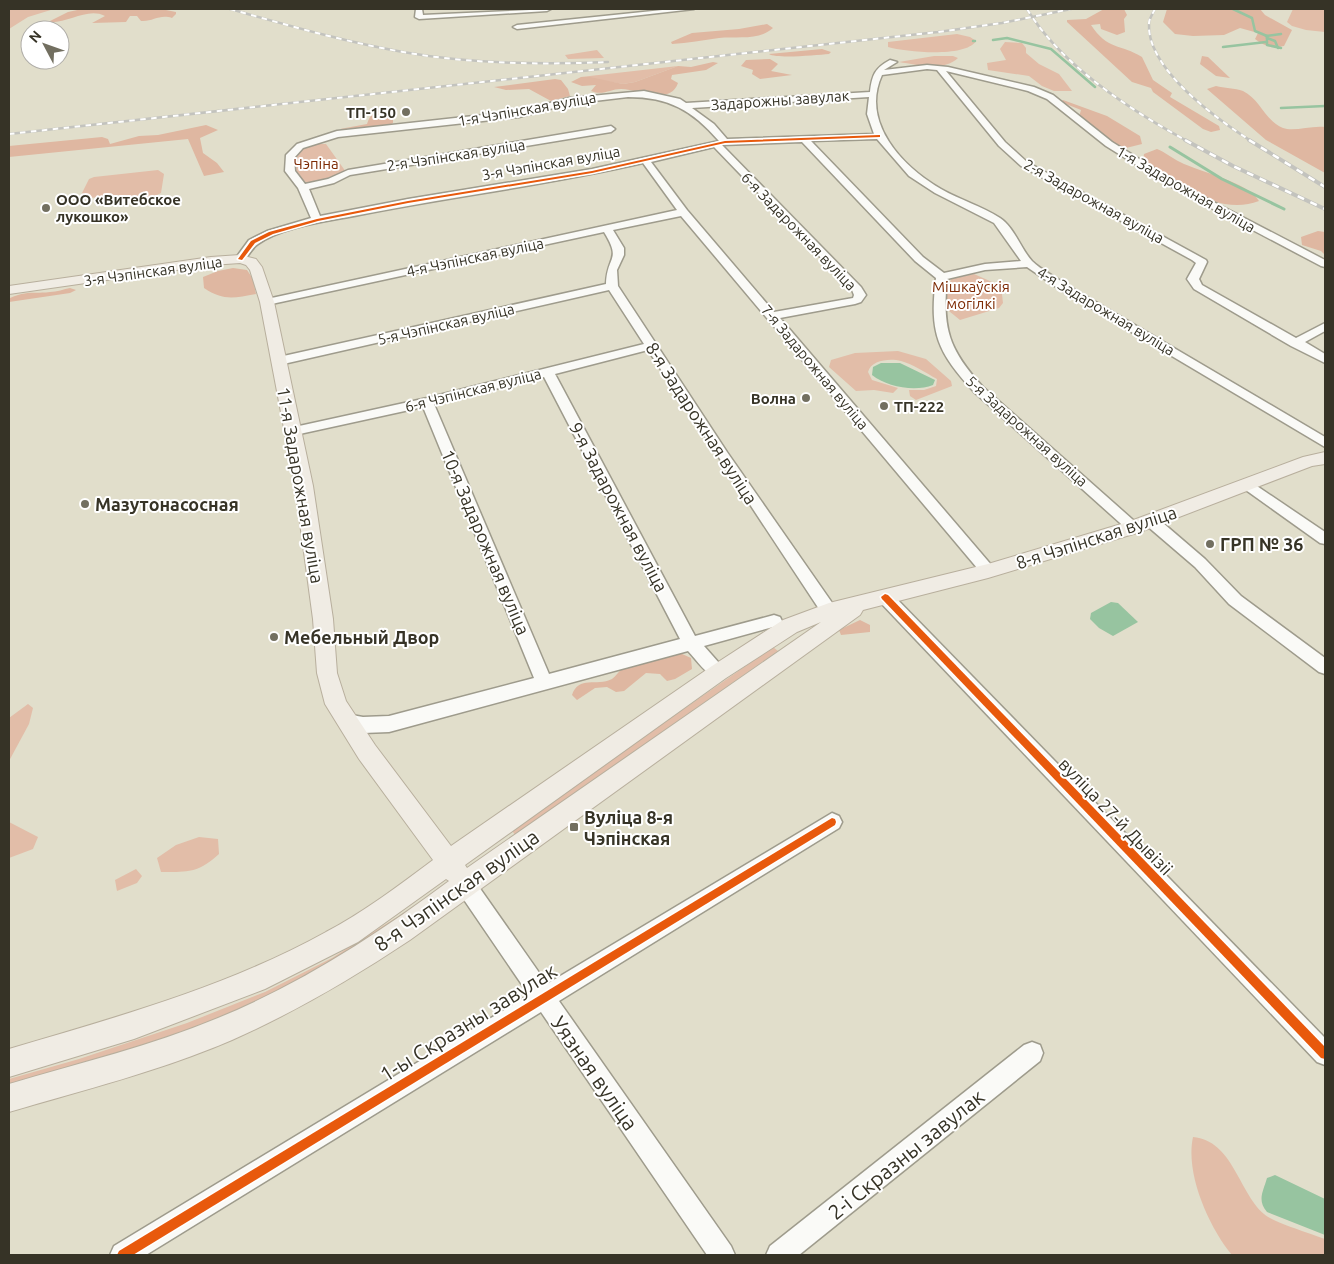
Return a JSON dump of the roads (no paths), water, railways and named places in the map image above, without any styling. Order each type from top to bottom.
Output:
[{"type":"main road","name":"3-я Чэпінская вуліца","points":[[9,290],[240,259]]},
{"type":"main road","name":"11-я Задарожная вуліца","points":[[240,259],[251,262],[257,270],[267,302],[295,431],[324,619],[327,673],[336,704],[346,721]]},
{"type":"main road","name":"8-я Чэпінская вуліца","points":[[9,1063],[188,1007],[264,976],[335,941],[406,895],[449,862],[719,672],[782,623],[988,571],[1143,524],[1309,461],[1325,458]]},
{"type":"main road","name":"8-я Чэпінская вуліца","points":[[9,1098],[188,1043],[271,1007],[336,972],[421,919],[465,884],[863,603]]},
{"type":"main road","name":"Уязная вуліца","points":[[346,721],[465,884]]},
{"type":"street","points":[[419,9],[419,17],[547,9]]},
{"type":"street","points":[[517,26],[690,9]]},
{"type":"street","points":[[893,62],[881,68],[879,74],[927,67],[940,68]]},
{"type":"street","name":"2-я Задарожная вуліца","points":[[940,68],[1002,144],[1024,164],[1196,258],[1202,262],[1193,279],[1198,286],[1295,343]]},
{"type":"street","name":"1-я Задарожная вуліца","points":[[940,68],[1031,89],[1050,96],[1108,144],[1178,187],[1325,264]]},
{"type":"street","name":"4-я Задарожная вуліца","points":[[879,74],[873,94],[871,114],[878,136],[912,174],[938,191],[998,221],[1029,264],[1063,287],[1325,443]]},
{"type":"street","name":"1-я Чэпінская вуліца","points":[[303,187],[290,171],[289,157],[293,151],[314,140],[337,134],[519,114],[569,101],[628,94],[644,94],[666,98],[686,106]]},
{"type":"street","name":"Задарожны завулак","points":[[686,106],[873,94]]},
{"type":"street","name":"6-я Задарожная вуліца","points":[[686,106],[711,126],[721,143],[860,295],[857,300],[851,302],[772,316]]},
{"type":"street","name":"2-я Чэпінская вуліца","points":[[303,187],[331,181],[348,173],[611,129]]},
{"type":"street","name":"3-я Чэпінская вуліца","points":[[240,259],[253,242],[271,233],[317,220],[408,202],[592,172],[721,143],[878,136]]},
{"type":"street","points":[[804,138],[918,259],[942,277],[964,270],[1029,264]]},
{"type":"street","name":"7-я Задарожная вуліца","points":[[645,160],[683,212],[988,571]]},
{"type":"street","points":[[303,187],[317,220]]},
{"type":"street","name":"4-я Чэпінская вуліца","points":[[267,302],[683,212]]},
{"type":"street","points":[[606,228],[619,248],[619,255],[612,270],[612,286]]},
{"type":"street","name":"5-я Задарожная вуліца","points":[[942,277],[938,318],[940,333],[953,359],[964,374],[979,390],[1143,524]]},
{"type":"street","name":"8-я Задарожная вуліца","points":[[612,286],[722,455],[829,611]]},
{"type":"street","name":"5-я Чэпінская вуліца","points":[[279,361],[612,286]]},
{"type":"street","points":[[1295,343],[1325,326]]},
{"type":"street","points":[[1295,343],[1325,359]]},
{"type":"street","name":"6-я Чэпінская вуліца","points":[[295,431],[427,402],[651,346]]},
{"type":"street","name":"9-я Задарожная вуліца","points":[[548,372],[690,642],[719,672]]},
{"type":"street","name":"10-я Задарожная вуліца","points":[[427,402],[544,682]]},
{"type":"street","points":[[1248,485],[1325,539]]},
{"type":"street","points":[[1143,524],[1200,563],[1235,600],[1325,667]]},
{"type":"street","name":"вуліца 27-й Дывізіі","points":[[885,597],[1325,1054]]},
{"type":"street","name":"8-я Чэпінская вуліца","points":[[346,721],[363,725],[389,724],[690,642],[782,623]]},
{"type":"street","name":"1-ы Скразны завулак","points":[[124,1255],[542,997],[832,822]]},
{"type":"street","name":"Уязная вуліца","points":[[465,884],[722,1255]]},
{"type":"street","name":"2-і Скразны завулак","points":[[779,1255],[1032,1053]]},
{"type":"waterway","points":[[1233,9],[1252,18],[1255,31],[1267,36]]},
{"type":"waterway","points":[[1267,36],[1281,34]]},
{"type":"waterway","points":[[993,40],[1007,38],[1051,49],[1095,87]]},
{"type":"waterway","points":[[1267,38],[1275,41],[1278,47]]},
{"type":"waterway","points":[[1267,38],[1267,45],[1278,47]]},
{"type":"waterway","points":[[1223,47],[1266,42]]},
{"type":"waterway","points":[[1281,108],[1325,106]]},
{"type":"waterway","points":[[1170,147],[1222,179],[1284,209]]},
{"type":"railway","points":[[230,9],[338,38],[429,56],[506,63],[608,62]]},
{"type":"railway","points":[[1027,9],[1032,17]]},
{"type":"railway","points":[[1032,17],[1071,9]]},
{"type":"railway","points":[[1155,9],[1149,21],[1151,40],[1159,58],[1171,75],[1203,106],[1251,141]]},
{"type":"railway","points":[[9,134],[938,32],[1032,17]]},
{"type":"railway","points":[[1032,17],[1058,49],[1098,84],[1143,115],[1187,141]]},
{"type":"railway","points":[[1185,140],[1233,166],[1325,209]]},
{"type":"railway","points":[[1249,140],[1325,187]]},
{"type":"place","name":"ТП-150","points":[[406,112]]},
{"type":"place","name":"ООО «Витебское лукошко»","points":[[46,208]]},
{"type":"place","name":"Волна","points":[[806,398]]},
{"type":"place","name":"ТП-222","points":[[884,406]]},
{"type":"place","name":"Мазутонасосная","points":[[85,504]]},
{"type":"place","name":"ГРП № 36","points":[[1210,544]]},
{"type":"place","name":"Мебельный Двор","points":[[274,637]]},
{"type":"place","name":"Вуліца 8-я Чэпінская","points":[[574,827]]},
{"type":"park label","name":"Чэпіна","points":[[316,163]]},
{"type":"park label","name":"Мішкаўскія могілкі","points":[[971,294]]}]
